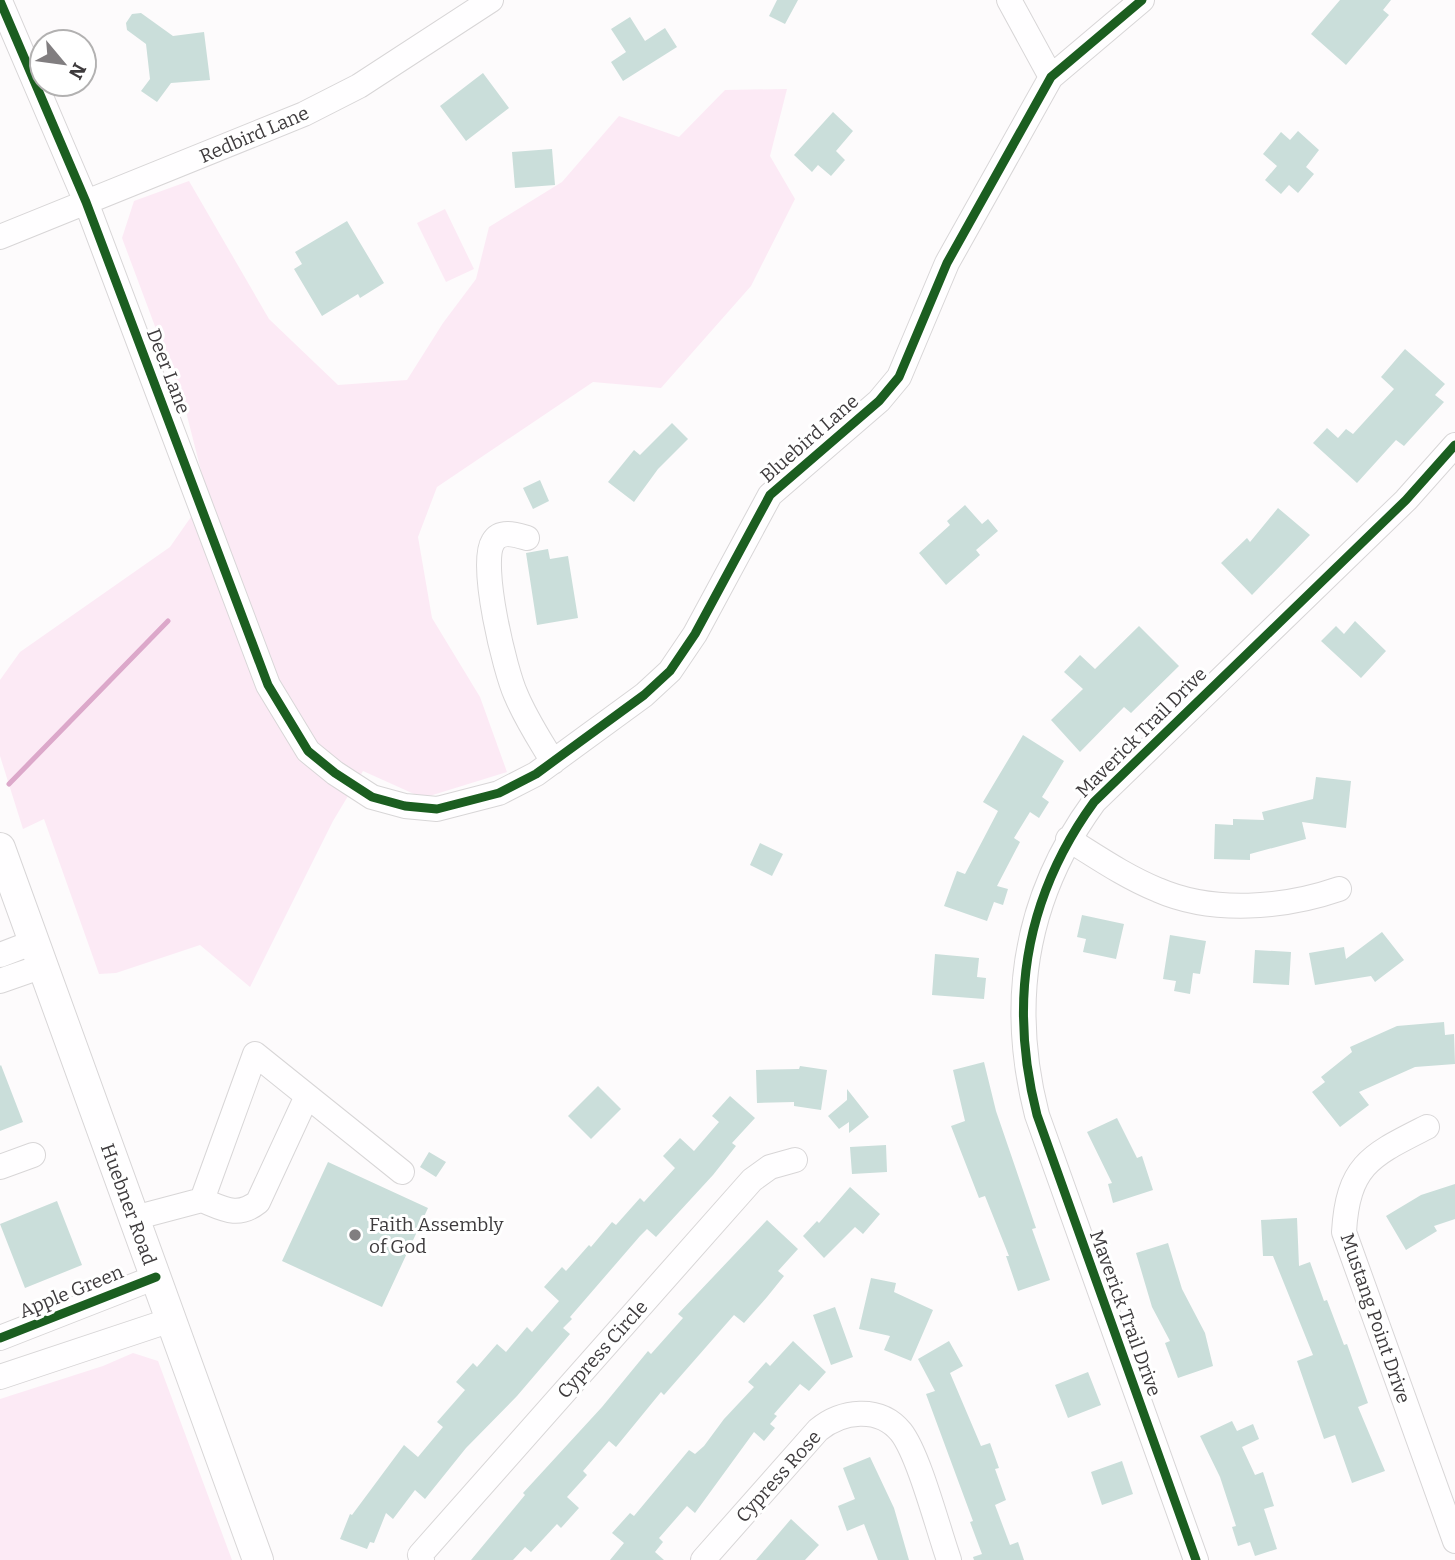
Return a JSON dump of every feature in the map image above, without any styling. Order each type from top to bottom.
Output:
[{"type":"main road","name":"Huebner Road","points":[[0,848],[258,1560]]},
{"type":"street","name":"Redbird Lane","points":[[0,237],[304,114],[359,86],[491,0]]},
{"type":"street","points":[[1009,0],[1051,77]]},
{"type":"street","name":"Bluebird Lane","points":[[308,751],[372,797],[405,806],[438,809],[499,793],[553,762],[644,695],[670,671],[695,634],[769,495],[879,401],[899,377],[947,263],[1051,77],[1142,0]]},
{"type":"street","name":"Deer Lane","points":[[0,1],[86,202],[268,685],[308,751]]},
{"type":"street","name":"Maverick Trail Drive","points":[[1196,1560],[1037,1115],[1023,1048],[1024,972],[1042,899],[1068,839],[1094,802],[1406,500],[1455,446]]},
{"type":"street","points":[[527,538],[512,534],[501,535],[493,541],[489,554],[493,607],[515,694],[553,762]]},
{"type":"street","points":[[1068,839],[1159,891],[1187,899],[1255,905],[1291,902],[1339,889]]},
{"type":"street","points":[[0,955],[38,954]]},
{"type":"street","points":[[0,981],[38,954]]},
{"type":"street","points":[[202,1200],[255,1054],[402,1172]]},
{"type":"street","points":[[134,1217],[202,1200],[232,1212],[246,1212],[258,1202],[307,1096]]},
{"type":"street","name":"Mustang Point Drive","points":[[1427,1127],[1377,1152],[1364,1164],[1346,1206],[1344,1232],[1455,1541]]},
{"type":"street","points":[[0,1167],[33,1155]]},
{"type":"street","name":"Cypress Circle","points":[[421,1557],[752,1180],[770,1167],[795,1160]]},
{"type":"street","name":"Apple Green","points":[[0,1338],[156,1277]]},
{"type":"street","points":[[0,1377],[171,1320]]},
{"type":"street","name":"Cypress Rose","points":[[703,1560],[818,1430],[839,1416],[865,1413],[877,1416],[901,1432],[911,1450],[949,1560]]},
{"type":"shaded area","points":[[787,89],[770,156],[795,199],[751,286],[661,388],[593,382],[437,487],[418,537],[432,618],[480,697],[507,772],[423,798],[363,771],[333,821],[250,987],[200,945],[116,973],[99,974],[44,819],[23,829],[0,756],[0,680],[20,652],[170,547],[207,494],[184,404],[122,238],[134,201],[189,181],[269,319],[338,385],[407,380],[443,323],[476,279],[489,227],[562,182],[619,116],[679,137],[725,90]]},
{"type":"shaded area","points":[[445,209],[474,269],[446,282],[417,223]]},
{"type":"shaded area","points":[[133,1353],[158,1361],[232,1560],[0,1560],[0,1399],[103,1366]]},
{"type":"building","points":[[777,0],[798,0],[785,24],[769,16]]},
{"type":"building","points":[[1340,0],[1391,0],[1383,10],[1389,15],[1346,65],[1311,34]]},
{"type":"building","points":[[141,13],[173,36],[204,32],[210,80],[171,83],[157,102],[141,91],[150,79],[146,44],[127,30],[126,23],[132,14]]},
{"type":"building","points":[[630,17],[645,41],[665,28],[677,47],[623,81],[611,62],[626,52],[611,29]]},
{"type":"building","points":[[483,73],[509,108],[466,141],[440,106]]},
{"type":"building","points":[[833,112],[853,131],[836,151],[845,160],[831,176],[818,165],[812,172],[794,155]]},
{"type":"building","points":[[1298,131],[1319,150],[1306,167],[1314,174],[1298,193],[1289,185],[1281,194],[1265,180],[1277,166],[1263,154],[1281,132],[1290,140]]},
{"type":"building","points":[[552,149],[555,185],[515,188],[512,152]]},
{"type":"building","points":[[347,221],[384,283],[360,298],[358,294],[322,316],[294,269],[302,264],[295,252]]},
{"type":"building","points":[[1405,349],[1445,384],[1435,395],[1444,402],[1404,446],[1396,440],[1357,483],[1313,443],[1327,428],[1338,438],[1346,429],[1353,434],[1394,389],[1381,377]]},
{"type":"building","points":[[672,423],[688,439],[658,469],[634,502],[608,482],[634,450],[640,455]]},
{"type":"building","points":[[540,480],[549,501],[533,509],[523,488]]},
{"type":"building","points":[[965,505],[982,524],[988,519],[998,531],[976,550],[980,555],[946,585],[919,553],[950,525],[947,521]]},
{"type":"building","points":[[1278,508],[1310,535],[1252,595],[1221,563],[1247,538],[1250,542]]},
{"type":"building","points":[[548,549],[550,559],[568,556],[578,618],[537,625],[526,553]]},
{"type":"building","points":[[1355,621],[1386,651],[1361,678],[1321,641],[1336,626],[1344,634]]},
{"type":"building","points":[[1139,626],[1179,666],[1131,713],[1124,707],[1080,752],[1051,720],[1083,689],[1064,672],[1080,655],[1095,669]]},
{"type":"building","points":[[1023,735],[1064,761],[1042,797],[1049,802],[1039,818],[1030,812],[1014,838],[1020,842],[997,886],[1008,889],[1003,905],[994,902],[987,921],[944,906],[957,871],[965,874],[998,811],[983,802]]},
{"type":"building","points":[[1316,777],[1351,781],[1346,828],[1302,822],[1306,839],[1250,854],[1250,860],[1214,859],[1215,824],[1233,825],[1233,819],[1264,820],[1262,812],[1313,799]]},
{"type":"building","points":[[760,843],[783,854],[772,876],[750,865]]},
{"type":"building","points":[[1082,915],[1124,924],[1116,959],[1083,952],[1086,939],[1077,937]]},
{"type":"building","points":[[1382,932],[1404,960],[1375,982],[1371,976],[1315,985],[1309,953],[1344,947],[1346,959]]},
{"type":"building","points":[[1170,935],[1206,941],[1200,974],[1193,973],[1190,994],[1174,991],[1176,981],[1163,979]]},
{"type":"building","points":[[1255,950],[1291,952],[1289,985],[1253,983]]},
{"type":"building","points":[[935,954],[979,958],[977,977],[986,978],[984,999],[932,995]]},
{"type":"building","points":[[1444,1022],[1445,1035],[1454,1034],[1455,1064],[1415,1067],[1359,1092],[1369,1105],[1340,1127],[1312,1092],[1325,1082],[1321,1077],[1352,1052],[1350,1047],[1397,1026]]},
{"type":"building","points":[[984,1062],[996,1111],[1036,1228],[1032,1229],[1050,1280],[1018,1291],[1006,1256],[1009,1256],[985,1196],[979,1198],[951,1126],[965,1121],[953,1070]]},
{"type":"building","points":[[0,1066],[23,1122],[0,1131]]},
{"type":"building","points":[[800,1066],[827,1070],[821,1110],[794,1106],[794,1102],[757,1103],[756,1070],[799,1069]]},
{"type":"building","points":[[598,1086],[621,1109],[591,1139],[568,1116]]},
{"type":"building","points":[[847,1089],[869,1117],[849,1133],[849,1122],[839,1129],[828,1116],[847,1100]]},
{"type":"building","points":[[730,1096],[755,1118],[732,1143],[736,1146],[713,1175],[656,1237],[647,1229],[640,1236],[570,1317],[572,1319],[563,1328],[570,1334],[517,1396],[466,1448],[425,1499],[415,1490],[393,1519],[386,1513],[374,1543],[370,1542],[367,1549],[340,1539],[350,1514],[352,1515],[404,1445],[418,1457],[443,1427],[437,1422],[465,1390],[456,1382],[473,1363],[477,1367],[497,1344],[506,1352],[527,1327],[532,1332],[559,1301],[544,1287],[562,1267],[566,1271],[612,1222],[616,1225],[640,1198],[644,1202],[675,1168],[663,1156],[680,1138],[694,1151],[719,1122],[712,1116]]},
{"type":"building","points":[[1117,1118],[1137,1158],[1142,1156],[1153,1190],[1113,1203],[1108,1184],[1112,1183],[1087,1132]]},
{"type":"building","points":[[886,1145],[887,1172],[852,1174],[850,1147]]},
{"type":"building","points":[[429,1152],[446,1162],[436,1177],[420,1167]]},
{"type":"building","name":"Faith Assembly of God","points":[[328,1162],[428,1208],[382,1307],[282,1261]]},
{"type":"building","points":[[1455,1184],[1455,1219],[1434,1226],[1437,1231],[1406,1250],[1386,1216],[1421,1195]]},
{"type":"building","points":[[850,1187],[880,1214],[863,1234],[855,1227],[824,1258],[803,1236],[817,1221],[819,1223]]},
{"type":"building","points":[[57,1201],[82,1265],[25,1288],[0,1224]]},
{"type":"building","points":[[1297,1218],[1299,1266],[1310,1262],[1324,1301],[1327,1300],[1344,1345],[1347,1344],[1368,1403],[1358,1407],[1385,1471],[1352,1483],[1335,1435],[1324,1439],[1297,1361],[1313,1355],[1273,1256],[1263,1256],[1261,1220]]},
{"type":"building","points":[[767,1220],[798,1249],[778,1271],[784,1276],[767,1297],[744,1323],[734,1315],[664,1395],[661,1392],[616,1447],[609,1441],[583,1471],[587,1475],[567,1497],[579,1508],[561,1528],[557,1524],[531,1552],[525,1547],[513,1560],[471,1560],[525,1495],[523,1493],[602,1407],[648,1351],[651,1354],[683,1318],[678,1314]]},
{"type":"building","points":[[1168,1243],[1182,1289],[1205,1333],[1213,1366],[1178,1378],[1165,1343],[1170,1341],[1152,1307],[1136,1253]]},
{"type":"building","points":[[871,1278],[896,1283],[894,1292],[933,1310],[911,1361],[884,1350],[890,1336],[859,1329]]},
{"type":"building","points":[[835,1307],[853,1357],[831,1365],[813,1315]]},
{"type":"building","points":[[793,1341],[826,1372],[809,1391],[800,1384],[774,1414],[777,1416],[770,1424],[775,1428],[764,1441],[754,1432],[695,1513],[687,1506],[659,1538],[663,1542],[655,1552],[664,1560],[610,1560],[624,1543],[612,1533],[630,1513],[634,1516],[689,1450],[695,1454],[704,1446],[724,1419],[754,1387],[748,1382],[766,1362],[770,1366]]},
{"type":"building","points":[[949,1341],[963,1366],[950,1373],[981,1446],[990,1443],[999,1468],[995,1469],[1006,1500],[995,1505],[1010,1545],[1018,1542],[1024,1560],[974,1560],[973,1557],[982,1554],[970,1522],[973,1521],[926,1394],[935,1391],[918,1359]]},
{"type":"building","points":[[1088,1372],[1101,1405],[1068,1418],[1055,1385]]},
{"type":"building","points":[[1232,1421],[1237,1431],[1253,1424],[1259,1439],[1242,1447],[1255,1475],[1263,1472],[1274,1506],[1264,1509],[1277,1549],[1255,1556],[1250,1542],[1238,1546],[1232,1527],[1236,1526],[1220,1477],[1200,1436]]},
{"type":"building","points":[[870,1457],[894,1508],[909,1560],[878,1560],[864,1524],[847,1531],[838,1506],[855,1499],[843,1468]]},
{"type":"building","points":[[1122,1461],[1133,1494],[1102,1505],[1091,1472]]},
{"type":"building","points":[[791,1519],[819,1545],[805,1560],[756,1560]]},
{"type":"waterway","points":[[9,784],[168,621]]},
{"type":"cycle path","points":[[0,1],[86,202],[268,685],[308,751],[335,773],[372,797],[405,806],[437,809],[499,793],[536,774],[644,695],[670,671],[695,634],[770,495],[879,401],[899,377],[947,263],[1051,77],[1142,0]]},
{"type":"cycle path","points":[[1196,1560],[1037,1115],[1028,1073],[1024,991],[1038,913],[1052,875],[1094,802],[1406,500],[1455,445]]},
{"type":"cycle path","points":[[0,1338],[156,1277]]},
{"type":"place","name":"Faith Assembly of God","points":[[355,1235]]}]
